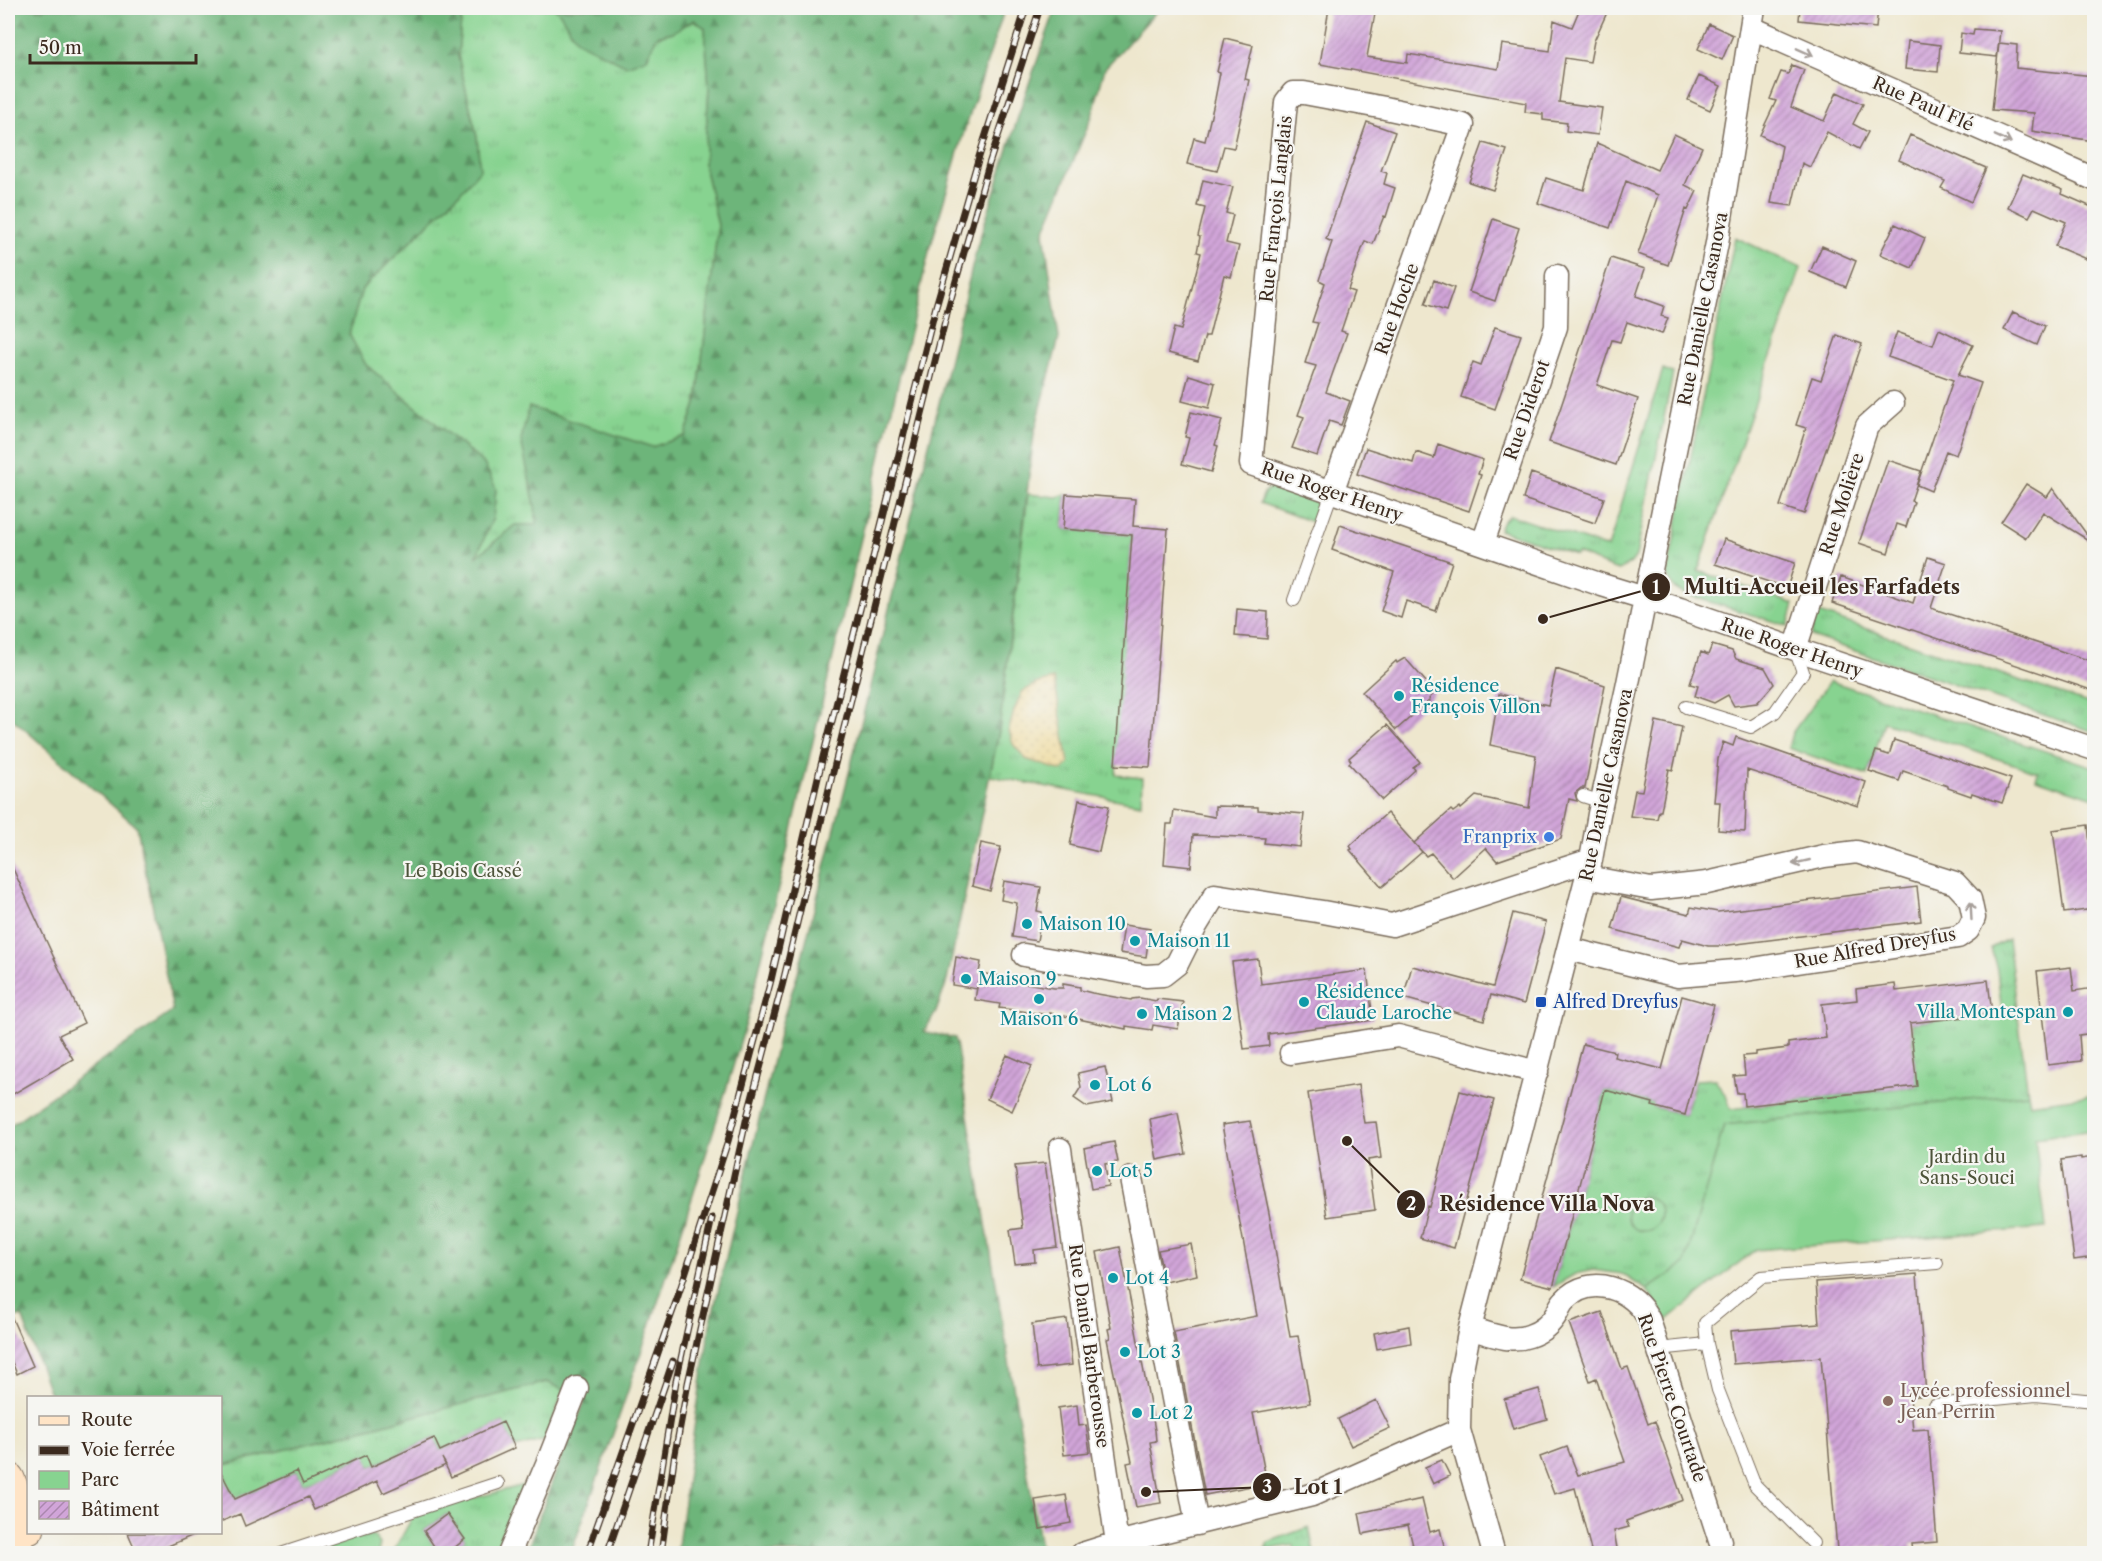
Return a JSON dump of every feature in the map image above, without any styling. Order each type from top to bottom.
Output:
[{"type":"main road","points":[[8,1479],[27,1526]]},
{"type":"main road","points":[[8,1527],[19,1554]]},
{"type":"main road","points":[[30,1534],[39,1554]]},
{"type":"street","name":"Rue Paul Flé","points":[[1753,18],[2094,179]]},
{"type":"street","name":"Rue Danielle Casanova","points":[[1494,1554],[1459,1430],[1460,1379],[1470,1328],[1589,869],[1592,799],[1645,597],[1717,243],[1753,18]]},
{"type":"street","name":"Rue François Langlais","points":[[1251,464],[1286,102],[1293,93],[1304,93],[1463,125]]},
{"type":"street","name":"Rue Hoche","points":[[1332,492],[1463,125]]},
{"type":"street","name":"Rue Diderot","points":[[1483,543],[1556,327],[1557,276]]},
{"type":"street","name":"Rue Molière","points":[[1795,650],[1867,426],[1893,403]]},
{"type":"street","name":"Rue Roger Henry","points":[[1251,464],[1602,585],[1645,597],[2094,750]]},
{"type":"street","name":"Rue Alfred Dreyfus","points":[[1569,949],[1678,976],[1746,970],[1958,937],[1968,930],[1974,918],[1970,899],[1955,883],[1857,852],[1824,856],[1707,883],[1651,889],[1589,869]]},
{"type":"street","points":[[1024,955],[1146,976],[1163,975],[1177,964],[1192,933],[1215,896],[1392,925],[1589,869]]},
{"type":"street","points":[[1291,1053],[1398,1036],[1537,1072]]},
{"type":"street","name":"Rue Daniel Barberousse","points":[[1060,1149],[1117,1543]]},
{"type":"street","points":[[1131,1178],[1197,1524]]},
{"type":"street","name":"Rue Pierre Courtade","points":[[1470,1328],[1505,1339],[1528,1336],[1546,1326],[1564,1300],[1587,1288],[1604,1286],[1624,1292],[1640,1305],[1649,1320],[1720,1541]]},
{"type":"street","points":[[509,1554],[577,1388]]},
{"type":"street","points":[[1082,1554],[1117,1543],[1312,1495],[1459,1430]]},
{"type":"lane","points":[[1294,600],[1332,492]]},
{"type":"lane","points":[[1686,707],[1751,728],[1775,712],[1803,672],[1795,650]]},
{"type":"lane","points":[[1813,1543],[1755,1485],[1718,1390],[1707,1344],[1705,1323],[1761,1277],[1937,1263]]},
{"type":"lane","points":[[1658,1349],[1707,1344]]},
{"type":"lane","points":[[1935,1405],[2036,1395],[2094,1401]]},
{"type":"lane","points":[[281,1554],[498,1483]]},
{"type":"green space","name":"Le Bois Cassé","points":[[8,8],[462,8],[458,56],[477,137],[480,170],[460,193],[362,289],[349,334],[366,365],[484,464],[496,489],[493,518],[476,557],[515,525],[537,525],[521,440],[529,407],[652,447],[685,436],[697,401],[718,225],[704,165],[709,88],[705,28],[694,20],[673,32],[657,36],[647,58],[627,66],[577,41],[559,12],[554,8],[1005,8],[962,138],[929,252],[747,1020],[663,1288],[571,1553],[526,1553],[585,1401],[547,1382],[222,1466],[222,1396],[51,1396],[22,1316],[8,1320],[8,1127],[173,1011],[137,827],[8,715]]},
{"type":"green space","points":[[462,8],[554,8],[647,58],[657,36],[673,32],[694,20],[705,28],[709,88],[704,165],[718,225],[697,401],[685,436],[652,447],[529,407],[537,525],[515,525],[475,558],[493,518],[496,489],[484,464],[366,365],[349,334],[362,289],[460,193],[477,137],[458,56]]},
{"type":"green space","points":[[1056,8],[1181,8],[1157,11],[1105,68],[1092,116],[1044,232],[1059,338],[1034,434],[999,731],[947,981],[936,1012],[924,1032],[955,1038],[1041,1553],[677,1553],[710,1325],[782,1022],[797,976],[849,773],[977,247],[1025,95]]},
{"type":"green space","points":[[1735,237],[1801,268],[1698,571],[1794,604],[1788,626],[1684,594],[1674,588],[1667,575]]},
{"type":"green space","points":[[1663,369],[1673,373],[1636,556],[1631,563],[1619,570],[1577,553],[1576,555],[1499,530],[1503,521],[1510,515],[1608,548]]},
{"type":"green space","points":[[1271,487],[1322,503],[1315,523],[1260,503],[1264,493]]},
{"type":"green space","points":[[1028,494],[1057,497],[1066,494],[1063,529],[1132,535],[1116,775],[1142,778],[1141,804],[990,776],[999,731]]},
{"type":"green space","points":[[1816,612],[2094,705],[2094,732],[1811,636]]},
{"type":"green space","points":[[1830,681],[2094,767],[2094,798],[2036,779],[2038,772],[1884,722],[1868,775],[1788,748],[1792,733]]},
{"type":"green space","points":[[2008,939],[2028,1094],[1724,1125],[1685,1264],[1647,1290],[1622,1274],[1593,1270],[1575,1274],[1553,1287],[1605,1090],[1653,1103],[1653,1107],[1685,1115],[1696,1080],[1715,1079],[1731,1109],[1916,1086],[1912,1023],[2002,1013],[1997,970],[1991,948]]},
{"type":"green space","name":"Jardin du Sans-Souci","points":[[2028,1094],[2030,1104],[2094,1095],[2094,1130],[2035,1138],[2046,1228],[1755,1250],[1666,1321],[1647,1290],[1685,1264],[1724,1125]]},
{"type":"green space","points":[[1644,1197],[1656,1202],[1661,1214],[1656,1226],[1644,1231],[1632,1226],[1627,1214],[1632,1202]]},
{"type":"green space","points":[[547,1382],[564,1390],[545,1440],[515,1448],[503,1422],[440,1451],[434,1438],[371,1467],[365,1455],[303,1484],[297,1471],[235,1499],[229,1487],[222,1490],[222,1466]]},
{"type":"green space","points":[[528,1484],[503,1553],[447,1553],[465,1539],[447,1514],[424,1531],[437,1550],[431,1553],[398,1553],[395,1549],[411,1520],[424,1511]]},
{"type":"green space","points":[[1309,1527],[1314,1553],[1295,1553],[1293,1545],[1265,1550],[1268,1542]]},
{"type":"green space","points":[[373,1535],[380,1544],[378,1553],[297,1554],[353,1537]]},
{"type":"sand","points":[[1054,679],[1069,764],[1062,771],[1026,759],[1013,744],[1009,730],[1022,692],[1036,684]]},
{"type":"building","points":[[1329,8],[1376,8],[1367,57],[1407,63],[1408,54],[1498,69],[1502,44],[1550,51],[1554,20],[1572,27],[1580,8],[1609,8],[1594,41],[1590,62],[1565,58],[1559,102],[1602,108],[1598,135],[1566,131],[1567,123],[1543,120],[1543,114],[1525,112],[1526,103],[1320,64]]},
{"type":"building","points":[[1800,8],[1878,8],[1876,28],[1799,20]]},
{"type":"building","points":[[1709,24],[1733,35],[1722,60],[1698,49]]},
{"type":"building","points":[[1974,29],[2000,31],[1997,57],[1959,53],[1961,33],[1973,35]]},
{"type":"building","points":[[1225,38],[1253,45],[1245,79],[1249,80],[1234,148],[1224,146],[1217,171],[1187,164],[1194,138],[1205,141],[1215,99],[1220,73],[1217,72]]},
{"type":"building","points":[[1908,41],[1940,45],[1938,72],[1905,69]]},
{"type":"building","points":[[1999,43],[2017,45],[2016,68],[2094,76],[2094,141],[2032,131],[2034,113],[1992,110]]},
{"type":"building","points":[[1792,65],[1804,70],[1791,107],[1824,121],[1837,92],[1863,104],[1853,124],[1868,132],[1859,149],[1827,132],[1810,167],[1802,163],[1792,206],[1771,203],[1782,146],[1760,135],[1776,101],[1770,99],[1781,72],[1788,74]]},
{"type":"building","points":[[1699,76],[1721,86],[1710,110],[1688,100]]},
{"type":"building","points":[[1367,122],[1395,132],[1381,171],[1387,173],[1384,184],[1395,188],[1386,217],[1384,216],[1373,244],[1365,241],[1348,290],[1354,292],[1341,331],[1347,333],[1326,392],[1350,401],[1341,425],[1329,421],[1317,456],[1292,448],[1304,417],[1298,415],[1316,366],[1305,363],[1318,323],[1312,322],[1325,283],[1319,280],[1332,242],[1326,239]]},
{"type":"building","points":[[1674,134],[1702,147],[1685,185],[1697,191],[1688,210],[1686,209],[1668,265],[1638,254],[1658,195],[1626,181],[1610,228],[1538,203],[1546,178],[1584,190],[1597,143],[1657,170]]},
{"type":"building","points":[[1910,135],[1986,168],[1971,202],[1941,188],[1945,181],[1899,160]]},
{"type":"building","points":[[1483,143],[1507,150],[1493,190],[1469,182]]},
{"type":"building","points":[[2023,174],[2063,190],[2062,194],[2094,208],[2094,241],[2086,259],[2055,246],[2066,222],[2034,208],[2029,217],[2008,207]]},
{"type":"building","points":[[1203,180],[1233,187],[1226,213],[1233,215],[1226,243],[1239,246],[1231,277],[1224,275],[1209,336],[1205,336],[1198,361],[1168,353],[1174,328],[1181,330],[1201,253],[1197,252],[1200,237],[1198,236],[1205,208],[1197,206]]},
{"type":"building","points":[[1493,219],[1519,228],[1495,301],[1469,292]]},
{"type":"building","points":[[1895,224],[1925,238],[1912,268],[1880,254]]},
{"type":"building","points":[[1822,246],[1856,261],[1846,287],[1810,272]]},
{"type":"building","points":[[1611,258],[1645,269],[1636,296],[1664,306],[1661,316],[1668,318],[1662,334],[1627,322],[1620,342],[1612,340],[1597,385],[1638,399],[1616,465],[1549,442]]},
{"type":"building","points":[[1434,280],[1454,288],[1446,311],[1425,304]]},
{"type":"building","points":[[2013,312],[2045,326],[2037,345],[2004,330]]},
{"type":"building","points":[[1495,327],[1521,335],[1495,409],[1461,397],[1473,362],[1481,365]]},
{"type":"building","points":[[1939,329],[1973,345],[1958,375],[1981,383],[1956,455],[1946,451],[1931,491],[1917,485],[1953,380],[1888,357],[1897,332],[1933,345]]},
{"type":"building","points":[[1837,335],[1862,344],[1804,514],[1780,506],[1806,428],[1796,425],[1812,377],[1821,380]]},
{"type":"building","points":[[1189,375],[1215,383],[1209,408],[1182,401]]},
{"type":"building","points":[[1191,412],[1222,420],[1211,472],[1182,464],[1189,438],[1185,437]]},
{"type":"building","points":[[1438,444],[1483,460],[1478,474],[1481,475],[1469,511],[1357,474],[1366,448],[1413,463],[1416,452],[1434,458]]},
{"type":"building","points":[[1888,460],[1921,471],[1911,501],[1914,502],[1906,527],[1897,524],[1888,553],[1859,543]]},
{"type":"building","points":[[1531,473],[1604,498],[1595,523],[1523,499]]},
{"type":"building","points":[[2026,484],[2047,497],[2053,488],[2093,543],[2043,512],[2026,538],[2001,522]]},
{"type":"building","points":[[1066,494],[1135,499],[1133,526],[1168,529],[1150,767],[1115,765],[1132,535],[1063,529]]},
{"type":"building","points":[[1340,525],[1452,562],[1436,611],[1406,601],[1401,618],[1381,611],[1394,572],[1332,550]]},
{"type":"building","points":[[1724,539],[1795,563],[1787,588],[1715,564]]},
{"type":"building","points":[[1928,557],[1946,563],[1931,608],[2094,662],[2094,691],[1832,603],[1841,577],[1913,603]]},
{"type":"building","points":[[1237,609],[1268,612],[1267,639],[1235,636]]},
{"type":"building","points":[[1712,645],[1732,651],[1736,659],[1765,668],[1774,684],[1757,703],[1734,706],[1728,695],[1714,703],[1695,696],[1698,686],[1690,684],[1701,652],[1708,655]]},
{"type":"building","name":"Résidence François Villon","points":[[1405,658],[1435,692],[1430,700],[1396,730],[1362,692],[1396,661],[1397,663]]},
{"type":"building","points":[[1556,669],[1605,685],[1585,788],[1575,793],[1577,801],[1569,799],[1561,839],[1497,861],[1486,848],[1453,878],[1431,853],[1426,856],[1414,843],[1451,810],[1453,812],[1460,807],[1461,809],[1476,796],[1529,808],[1536,755],[1490,745],[1499,694],[1548,705]]},
{"type":"building","points":[[1656,721],[1682,727],[1673,770],[1669,769],[1661,811],[1657,819],[1630,816],[1635,790],[1642,791]]},
{"type":"building","name":"Résidence François Villon","points":[[1387,725],[1420,762],[1413,767],[1415,770],[1382,800],[1349,763],[1351,761],[1349,758]]},
{"type":"building","points":[[1736,737],[1866,782],[1858,806],[1747,770],[1745,832],[1718,830],[1720,802],[1714,802],[1718,759],[1723,742],[1733,746]]},
{"type":"building","points":[[1894,740],[2011,779],[2002,803],[1972,793],[1971,796],[1903,771],[1899,781],[1869,771],[1876,751],[1889,755]]},
{"type":"building","points":[[1079,800],[1109,806],[1099,852],[1070,845]]},
{"type":"building","points":[[1215,806],[1258,807],[1258,810],[1304,814],[1300,847],[1264,843],[1265,838],[1193,835],[1191,867],[1164,864],[1167,824],[1172,824],[1174,810],[1215,817]]},
{"type":"building","points":[[1387,813],[1422,852],[1382,887],[1350,850],[1352,849],[1350,846]]},
{"type":"building","points":[[2088,825],[2094,909],[2064,913],[2053,830]]},
{"type":"building","points":[[981,843],[1001,847],[990,891],[972,886]]},
{"type":"building","points":[[8,858],[84,1023],[59,1035],[73,1059],[8,1097]]},
{"type":"building","points":[[1004,881],[1041,887],[1037,911],[1042,912],[1037,941],[1012,937],[1017,903],[1001,900]]},
{"type":"building","points":[[1917,887],[1921,921],[1721,946],[1708,946],[1682,939],[1679,947],[1612,929],[1621,897],[1689,914],[1691,907],[1718,912]]},
{"type":"building","points":[[1513,913],[1546,922],[1524,1004],[1491,995],[1484,1020],[1403,998],[1412,966],[1493,987]]},
{"type":"building","name":"Maison 11","points":[[1124,925],[1150,929],[1146,957],[1120,953]]},
{"type":"building","points":[[956,957],[981,962],[979,973],[1005,977],[1004,979],[1054,988],[1063,988],[1063,984],[1080,987],[1080,990],[1092,993],[1131,1000],[1140,998],[1183,1002],[1178,1029],[1153,1025],[1152,1030],[1126,1026],[1126,1029],[1050,1013],[1050,1015],[999,1008],[1000,1004],[975,1000],[977,989],[952,985]]},
{"type":"building","name":"Résidence Claude Laroche","points":[[1258,959],[1261,984],[1367,970],[1373,1020],[1268,1034],[1269,1046],[1244,1049],[1232,962]]},
{"type":"building","name":"Villa Montespan","points":[[2071,967],[2074,991],[2094,988],[2094,1033],[2079,1035],[2081,1061],[2048,1065],[2037,971]]},
{"type":"building","points":[[1988,980],[1992,1014],[1910,1023],[1917,1086],[1744,1106],[1743,1093],[1737,1093],[1734,1076],[1745,1075],[1743,1056],[1788,1048],[1788,1043],[1826,1038],[1822,1004],[1857,1000],[1856,989],[1895,984],[1896,991]]},
{"type":"building","points":[[1682,996],[1714,1005],[1685,1115],[1652,1106],[1653,1103],[1605,1090],[1553,1287],[1520,1279],[1583,1044],[1615,1052],[1614,1057],[1662,1069]]},
{"type":"building","points":[[1007,1055],[1032,1066],[1012,1111],[987,1099]]},
{"type":"building","name":"Lot 6","points":[[1105,1067],[1113,1102],[1087,1107],[1074,1098],[1081,1087],[1078,1073]]},
{"type":"building","points":[[1358,1085],[1364,1123],[1376,1122],[1381,1158],[1368,1160],[1375,1210],[1327,1217],[1308,1093]]},
{"type":"building","points":[[1460,1091],[1494,1100],[1454,1248],[1420,1238]]},
{"type":"building","points":[[1178,1113],[1186,1154],[1157,1160],[1150,1119]]},
{"type":"building","points":[[1250,1121],[1269,1213],[1290,1337],[1298,1336],[1310,1403],[1253,1413],[1267,1483],[1205,1495],[1174,1332],[1257,1316],[1222,1125]]},
{"type":"building","name":"Lot 5","points":[[1114,1142],[1118,1162],[1105,1164],[1108,1186],[1091,1189],[1084,1148]]},
{"type":"building","points":[[2081,1157],[2081,1159],[2094,1157],[2094,1257],[2074,1260],[2061,1160]]},
{"type":"building","points":[[1045,1163],[1057,1247],[1034,1250],[1035,1262],[1015,1264],[1010,1230],[1023,1228],[1015,1166]]},
{"type":"building","points":[[1191,1244],[1197,1275],[1165,1282],[1158,1250]]},
{"type":"building","points":[[1120,1247],[1155,1430],[1156,1441],[1150,1442],[1161,1503],[1136,1507],[1127,1463],[1132,1462],[1107,1339],[1110,1338],[1108,1329],[1111,1328],[1097,1252]]},
{"type":"building","points":[[1917,1274],[1926,1395],[1910,1397],[1913,1430],[1928,1429],[1937,1542],[1912,1544],[1913,1554],[1887,1554],[1887,1546],[1837,1550],[1821,1357],[1733,1364],[1730,1331],[1819,1324],[1816,1282]]},
{"type":"building","points":[[8,1309],[33,1366],[17,1374],[8,1353]]},
{"type":"building","points":[[1602,1312],[1622,1369],[1628,1367],[1648,1424],[1655,1421],[1683,1500],[1626,1521],[1629,1527],[1614,1531],[1618,1554],[1592,1554],[1575,1488],[1554,1494],[1540,1457],[1567,1447],[1578,1475],[1625,1462],[1596,1378],[1590,1381],[1569,1323]]},
{"type":"building","points":[[1067,1319],[1072,1365],[1037,1369],[1032,1324]]},
{"type":"building","points":[[1409,1326],[1411,1343],[1377,1349],[1374,1333]]},
{"type":"building","points":[[1539,1389],[1547,1419],[1513,1429],[1504,1399]]},
{"type":"building","points":[[1376,1400],[1390,1428],[1351,1446],[1338,1419]]},
{"type":"building","points":[[1077,1405],[1079,1426],[1086,1425],[1090,1452],[1064,1455],[1058,1408]]},
{"type":"building","points":[[503,1422],[515,1448],[451,1477],[445,1465],[383,1493],[377,1481],[314,1510],[308,1497],[245,1526],[240,1514],[222,1521],[222,1474],[235,1499],[297,1471],[303,1484],[366,1455],[371,1467],[434,1438],[440,1451]]},
{"type":"building","points":[[1442,1460],[1450,1476],[1433,1484],[1425,1467]]},
{"type":"building","points":[[1066,1495],[1071,1523],[1040,1529],[1035,1500]]},
{"type":"building","points":[[1422,1499],[1430,1532],[1440,1529],[1446,1554],[1415,1554],[1408,1525],[1363,1534],[1359,1513]]},
{"type":"building","points":[[447,1514],[465,1539],[447,1554],[439,1554],[424,1531]]},
{"type":"building","points":[[128,1534],[196,1534],[166,1547],[168,1554],[137,1554]]},
{"type":"railway","points":[[587,1554],[678,1296],[728,1141],[771,980],[819,773],[936,306],[978,160],[1026,8]]},
{"type":"railway","points":[[661,1554],[674,1459],[688,1383],[746,1121],[783,982],[948,309],[989,164],[1040,8]]},
{"type":"railway","points":[[648,1554],[676,1381],[712,1218]]},
{"type":"railway","points":[[607,1554],[673,1361]]},
{"type":"place","name":"Multi-Accueil les Farfadets","points":[[1543,619]]},
{"type":"place","name":"Résidence François Villon","points":[[1399,696]]},
{"type":"place","name":"Franprix","points":[[1549,837]]},
{"type":"place","name":"Maison 10","points":[[1027,924]]},
{"type":"place","name":"Maison 11","points":[[1135,941]]},
{"type":"place","name":"Maison 9","points":[[966,979]]},
{"type":"place","name":"Maison 6","points":[[1039,999]]},
{"type":"place","name":"Résidence Claude Laroche","points":[[1304,1002]]},
{"type":"place","name":"Alfred Dreyfus","points":[[1541,1002]]},
{"type":"place","name":"Villa Montespan","points":[[2068,1012]]},
{"type":"place","name":"Maison 2","points":[[1142,1014]]},
{"type":"place","name":"Lot 6","points":[[1095,1085]]},
{"type":"place","name":"Résidence Villa Nova","points":[[1347,1141]]},
{"type":"place","name":"Lot 5","points":[[1097,1171]]},
{"type":"place","name":"Lot 4","points":[[1113,1278]]},
{"type":"place","name":"Lot 3","points":[[1125,1352]]},
{"type":"place","name":"Lycée professionnel Jean Perrin","points":[[1888,1401]]},
{"type":"place","name":"Lot 2","points":[[1137,1413]]},
{"type":"place","name":"Lot 1","points":[[1146,1492]]}]
